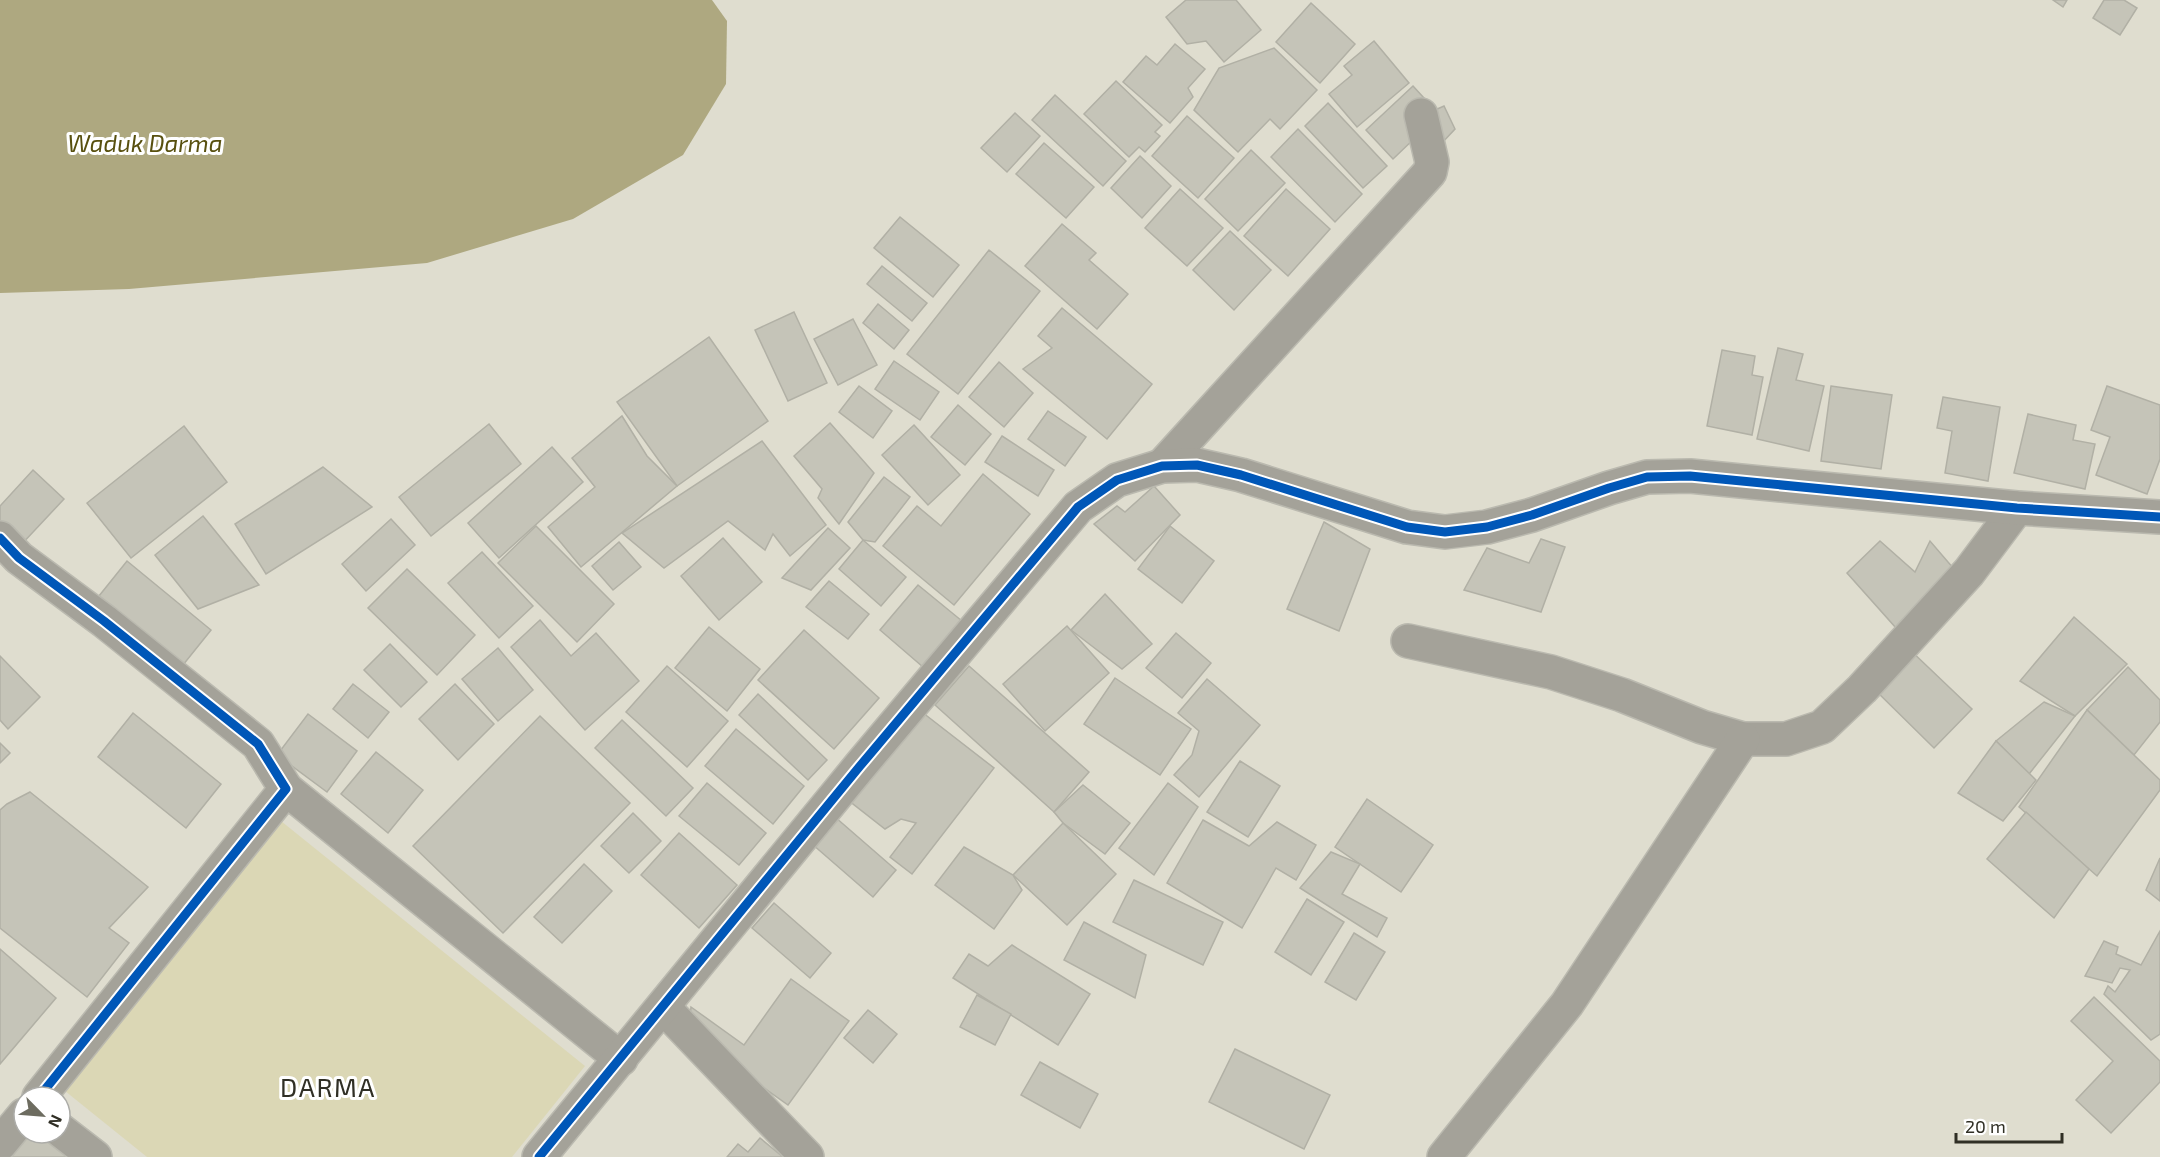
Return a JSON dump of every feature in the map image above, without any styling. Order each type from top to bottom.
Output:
[{"type":"street","points":[[1162,466],[1430,172],[1432,162],[1421,115]]},
{"type":"street","points":[[539,1157],[860,765],[1078,507],[1117,480],[1162,466],[1197,465],[1230,472],[1407,527],[1445,532],[1487,527],[1532,515],[1647,477],[1689,476],[2018,508],[2160,517]]},
{"type":"street","points":[[1407,641],[1551,672],[1622,694],[1702,727],[1743,739],[1786,740],[1822,727],[1862,689],[1969,572],[2018,508]]},
{"type":"street","points":[[0,538],[20,558],[104,621],[258,744],[286,789],[621,1059]]},
{"type":"street","points":[[1444,1157],[1567,1004],[1743,739]]},
{"type":"street","points":[[49,1085],[286,789]]},
{"type":"street","points":[[663,1007],[807,1157]]},
{"type":"street","points":[[0,1144],[12,1130]]},
{"type":"street","points":[[72,1139],[95,1157]]},
{"type":"shaded area","points":[[281,821],[585,1066],[512,1157],[147,1157],[72,1097],[72,1085],[70,1085]]},
{"type":"water","name":"Waduk Darma","points":[[0,0],[712,0],[727,21],[726,84],[683,155],[573,219],[427,263],[129,289],[0,293]]},
{"type":"building","points":[[1186,0],[1236,0],[1261,30],[1224,62],[1206,41],[1187,44],[1166,17]]},
{"type":"building","points":[[2053,0],[2067,0],[2063,7]]},
{"type":"building","points":[[2104,0],[2124,0],[2137,8],[2120,35],[2093,18]]},
{"type":"building","points":[[1311,3],[1355,44],[1320,83],[1276,42]]},
{"type":"building","points":[[1374,41],[1409,83],[1357,127],[1329,94],[1352,75],[1344,66]]},
{"type":"building","points":[[1175,44],[1205,69],[1188,88],[1193,97],[1170,123],[1123,82],[1146,56],[1157,65]]},
{"type":"building","points":[[1274,48],[1317,90],[1280,129],[1270,119],[1238,152],[1194,110],[1219,68]]},
{"type":"building","points":[[1116,81],[1162,125],[1155,132],[1160,136],[1145,152],[1139,147],[1129,157],[1084,114]]},
{"type":"building","points":[[1413,86],[1435,110],[1444,106],[1455,129],[1442,143],[1418,135],[1393,159],[1366,130]]},
{"type":"building","points":[[1055,95],[1126,161],[1103,186],[1032,120]]},
{"type":"building","points":[[1328,103],[1387,166],[1363,188],[1305,126]]},
{"type":"building","points":[[1015,113],[1040,136],[1007,172],[981,148]]},
{"type":"building","points":[[1187,116],[1234,158],[1198,198],[1152,156]]},
{"type":"building","points":[[1298,129],[1362,194],[1335,222],[1271,157]]},
{"type":"building","points":[[1044,143],[1094,187],[1066,218],[1016,174]]},
{"type":"building","points":[[1251,150],[1285,183],[1238,231],[1205,199]]},
{"type":"building","points":[[1140,156],[1171,186],[1142,218],[1111,188]]},
{"type":"building","points":[[1180,189],[1223,228],[1187,266],[1145,228]]},
{"type":"building","points":[[1286,189],[1330,229],[1288,276],[1244,236]]},
{"type":"building","points":[[900,217],[959,265],[933,297],[874,248]]},
{"type":"building","points":[[1062,224],[1096,253],[1089,260],[1128,294],[1097,329],[1025,266]]},
{"type":"building","points":[[1230,231],[1271,270],[1234,310],[1193,270]]},
{"type":"building","points":[[989,250],[1040,291],[958,394],[907,354]]},
{"type":"building","points":[[882,266],[927,303],[912,321],[867,284]]},
{"type":"building","points":[[878,304],[909,330],[894,349],[863,323]]},
{"type":"building","points":[[1062,308],[1152,384],[1107,439],[1023,369],[1052,348],[1038,336]]},
{"type":"building","points":[[794,312],[827,383],[788,401],[755,330]]},
{"type":"building","points":[[853,319],[877,365],[838,385],[814,339]]},
{"type":"building","points":[[709,337],[768,421],[677,486],[617,402]]},
{"type":"building","points":[[1778,348],[1803,354],[1796,380],[1824,386],[1809,451],[1757,439]]},
{"type":"building","points":[[1722,350],[1755,356],[1752,375],[1763,377],[1752,435],[1707,426]]},
{"type":"building","points":[[894,361],[939,392],[920,420],[875,389]]},
{"type":"building","points":[[999,362],[1033,393],[1004,427],[969,397]]},
{"type":"building","points":[[859,386],[892,411],[873,438],[839,412]]},
{"type":"building","points":[[1831,386],[1892,395],[1881,469],[1821,461]]},
{"type":"building","points":[[2107,386],[2160,405],[2160,459],[2147,494],[2096,475],[2110,437],[2091,430]]},
{"type":"building","points":[[1943,397],[2000,407],[1988,481],[1945,473],[1952,431],[1937,428]]},
{"type":"building","points":[[958,405],[991,434],[965,465],[931,437]]},
{"type":"building","points":[[1048,411],[1086,437],[1065,466],[1028,439]]},
{"type":"building","points":[[2028,414],[2076,425],[2073,440],[2095,444],[2085,489],[2014,473]]},
{"type":"building","points":[[622,416],[647,456],[677,486],[581,567],[548,527],[595,487],[572,458]]},
{"type":"building","points":[[830,423],[874,473],[839,524],[818,498],[822,489],[794,456]]},
{"type":"building","points":[[489,424],[521,464],[431,536],[399,497]]},
{"type":"building","points":[[914,425],[960,475],[928,505],[882,455]]},
{"type":"building","points":[[184,426],[227,482],[131,558],[87,503]]},
{"type":"building","points":[[1002,436],[1054,470],[1038,496],[985,462]]},
{"type":"building","points":[[762,441],[826,525],[790,556],[773,534],[765,550],[728,521],[664,568],[622,533]]},
{"type":"building","points":[[552,447],[583,482],[499,558],[468,523]]},
{"type":"building","points":[[323,467],[372,507],[266,574],[235,524]]},
{"type":"building","points":[[33,470],[64,499],[20,546],[0,527],[0,506]]},
{"type":"building","points":[[983,474],[1030,514],[954,605],[883,546],[917,506],[941,526]]},
{"type":"building","points":[[884,477],[910,497],[875,542],[863,540],[848,522]]},
{"type":"building","points":[[1154,486],[1180,515],[1135,561],[1094,524],[1117,506],[1125,512]]},
{"type":"building","points":[[203,516],[259,585],[198,609],[155,555]]},
{"type":"building","points":[[391,519],[415,545],[366,591],[342,564]]},
{"type":"building","points":[[1324,522],[1370,549],[1339,631],[1287,609]]},
{"type":"building","points":[[536,526],[614,604],[577,642],[498,563]]},
{"type":"building","points":[[1170,526],[1214,561],[1182,603],[1138,569]]},
{"type":"building","points":[[828,528],[850,548],[811,590],[782,578]]},
{"type":"building","points":[[723,538],[762,582],[719,620],[681,576]]},
{"type":"building","points":[[1541,539],[1565,547],[1541,612],[1464,590],[1487,548],[1529,563]]},
{"type":"building","points":[[863,540],[906,577],[881,606],[839,569]]},
{"type":"building","points":[[1880,541],[1915,572],[1930,541],[1960,576],[1905,638],[1847,573]]},
{"type":"building","points":[[619,542],[641,567],[613,590],[592,566]]},
{"type":"building","points":[[482,552],[533,606],[499,638],[448,583]]},
{"type":"building","points":[[127,561],[211,630],[183,665],[99,596]]},
{"type":"building","points":[[407,569],[475,635],[437,675],[368,608]]},
{"type":"building","points":[[829,581],[869,614],[848,639],[806,607]]},
{"type":"building","points":[[918,585],[962,621],[923,667],[880,630]]},
{"type":"building","points":[[1105,594],[1152,644],[1122,669],[1071,630]]},
{"type":"building","points":[[2074,617],[2127,664],[2075,716],[2020,681]]},
{"type":"building","points":[[540,620],[571,656],[596,633],[639,681],[585,730],[511,647]]},
{"type":"building","points":[[1067,626],[1109,673],[1045,731],[1003,684]]},
{"type":"building","points":[[709,627],[760,669],[727,711],[675,668]]},
{"type":"building","points":[[804,630],[879,698],[834,749],[758,680]]},
{"type":"building","points":[[1176,633],[1211,663],[1182,698],[1146,668]]},
{"type":"building","points":[[390,644],[427,682],[401,707],[364,670]]},
{"type":"building","points":[[1907,647],[1972,709],[1934,748],[1870,685]]},
{"type":"building","points":[[498,648],[533,690],[498,721],[462,679]]},
{"type":"building","points":[[0,656],[40,697],[8,729],[0,720]]},
{"type":"building","points":[[667,666],[728,721],[687,767],[626,712]]},
{"type":"building","points":[[969,666],[1089,772],[1054,812],[935,705]]},
{"type":"building","points":[[2128,667],[2160,700],[2160,722],[2134,755],[2087,710]]},
{"type":"building","points":[[1115,678],[1191,729],[1160,775],[1084,724]]},
{"type":"building","points":[[1207,679],[1260,725],[1199,797],[1174,775],[1192,755],[1199,731],[1178,713]]},
{"type":"building","points":[[353,684],[389,712],[368,738],[333,709]]},
{"type":"building","points":[[455,684],[494,724],[458,760],[419,719]]},
{"type":"building","points":[[758,694],[827,760],[808,780],[739,715]]},
{"type":"building","points":[[2044,702],[2075,716],[2029,774],[1996,741]]},
{"type":"building","points":[[918,709],[994,768],[912,874],[890,857],[916,823],[901,819],[885,829],[848,800]]},
{"type":"building","points":[[2087,710],[2160,780],[2160,790],[2097,876],[2019,807]]},
{"type":"building","points":[[133,713],[221,784],[186,828],[98,757]]},
{"type":"building","points":[[308,714],[357,751],[327,792],[277,755]]},
{"type":"building","points":[[540,716],[630,803],[503,933],[413,846]]},
{"type":"building","points":[[622,720],[693,788],[666,816],[595,748]]},
{"type":"building","points":[[736,729],[804,786],[773,824],[705,766]]},
{"type":"building","points":[[1996,741],[2036,780],[2003,821],[1958,793]]},
{"type":"building","points":[[0,743],[10,753],[0,763]]},
{"type":"building","points":[[376,752],[423,790],[388,833],[341,794]]},
{"type":"building","points":[[1240,761],[1280,786],[1248,837],[1207,812]]},
{"type":"building","points":[[707,783],[766,833],[739,865],[679,816]]},
{"type":"building","points":[[1168,783],[1198,807],[1154,875],[1119,848]]},
{"type":"building","points":[[1083,785],[1130,823],[1105,854],[1063,823],[1054,812]]},
{"type":"building","points":[[30,792],[148,887],[109,928],[129,943],[87,997],[0,928],[0,810]]},
{"type":"building","points":[[1367,799],[1433,845],[1401,892],[1335,847]]},
{"type":"building","points":[[2026,812],[2089,869],[2054,918],[1987,859]]},
{"type":"building","points":[[633,813],[661,841],[629,873],[601,846]]},
{"type":"building","points":[[835,817],[896,870],[873,897],[812,844]]},
{"type":"building","points":[[1203,820],[1249,846],[1277,822],[1316,845],[1296,880],[1276,868],[1242,928],[1167,883]]},
{"type":"building","points":[[1063,823],[1116,874],[1067,925],[1013,875]]},
{"type":"building","points":[[679,833],[737,885],[699,928],[641,875]]},
{"type":"building","points":[[964,847],[1013,875],[1022,890],[994,929],[935,885]]},
{"type":"building","points":[[1331,852],[1360,864],[1342,894],[1387,918],[1377,937],[1300,888]]},
{"type":"building","points":[[2160,858],[2160,901],[2146,890]]},
{"type":"building","points":[[584,864],[612,891],[562,943],[534,917]]},
{"type":"building","points":[[1134,880],[1223,922],[1203,965],[1113,922]]},
{"type":"building","points":[[1307,899],[1344,922],[1311,975],[1275,952]]},
{"type":"building","points":[[774,903],[831,953],[810,978],[752,928]]},
{"type":"building","points":[[1084,922],[1146,955],[1135,998],[1064,960]]},
{"type":"building","points":[[2160,931],[2160,1034],[2151,1040],[2104,994],[2108,986],[2115,992],[2130,970],[2120,968],[2112,983],[2085,976],[2104,941],[2118,947],[2116,954],[2141,965]]},
{"type":"building","points":[[1354,933],[1385,952],[1356,1000],[1325,982]]},
{"type":"building","points":[[1012,945],[1090,994],[1058,1045],[953,978],[969,954],[988,966]]},
{"type":"building","points":[[0,949],[56,998],[0,1064]]},
{"type":"building","points":[[791,979],[849,1021],[788,1105],[688,1034],[691,1007],[744,1045]]},
{"type":"building","points":[[977,995],[1011,1014],[995,1045],[960,1027]]},
{"type":"building","points":[[2094,997],[2160,1061],[2160,1082],[2111,1133],[2076,1100],[2113,1061],[2071,1021]]},
{"type":"building","points":[[868,1010],[897,1034],[873,1063],[844,1038]]},
{"type":"building","points":[[1235,1049],[1330,1095],[1304,1149],[1209,1102]]},
{"type":"building","points":[[1040,1062],[1098,1094],[1080,1128],[1021,1095]]},
{"type":"building","points":[[760,1138],[783,1157],[727,1157],[738,1144],[748,1152]]},
{"type":"building","points":[[12,1145],[60,1145],[69,1152],[65,1157],[1,1157]]},
{"type":"cycle path","points":[[539,1157],[860,766],[1078,507],[1117,480],[1162,466],[1197,465],[1241,475],[1407,527],[1445,532],[1487,527],[1532,515],[1647,477],[1690,476],[2017,508],[2160,517]]},
{"type":"cycle path","points":[[0,538],[19,558],[104,621],[258,744],[286,789],[49,1085]]},
{"type":"district","name":"DARMA","points":[[328,1088]]}]
